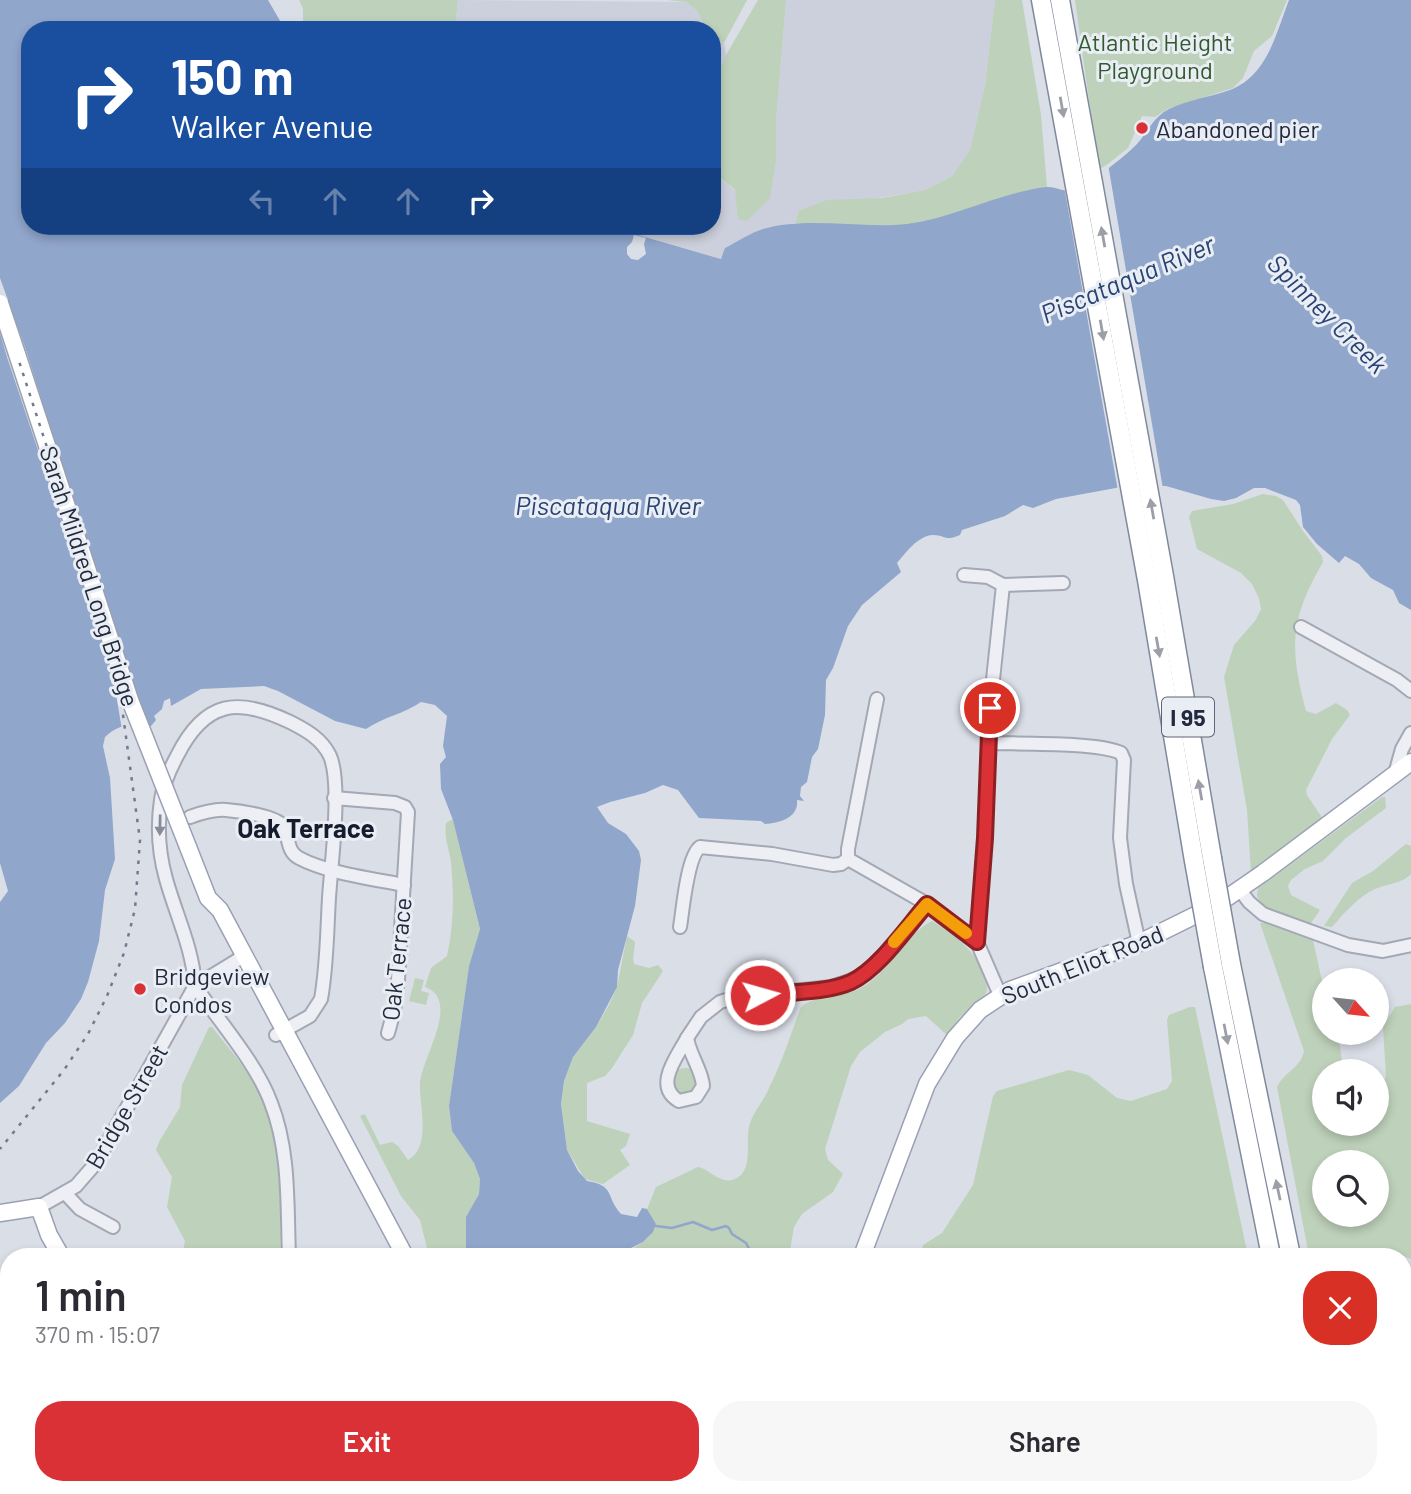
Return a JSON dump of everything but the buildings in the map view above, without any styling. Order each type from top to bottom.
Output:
[{"type":"highway","name":"I 95","points":[[1041,0],[1147,580],[1213,967],[1269,1248]]},
{"type":"highway","name":"I 95","points":[[1060,0],[1164,576],[1228,950],[1289,1248]]},
{"type":"main road","name":"Sarah Mildred Long Bridge","points":[[0,303],[130,700],[208,898],[220,910],[240,958]]},
{"type":"main road","name":"South Eliot Road","points":[[865,1248],[934,1069],[954,1038],[988,1003],[1044,976],[1139,943],[1188,920],[1240,890],[1411,762]]},
{"type":"main road","points":[[240,958],[390,1248]]},
{"type":"main road","points":[[240,958],[248,984],[280,1033],[401,1248]]},
{"type":"main road","points":[[0,1213],[38,1207],[56,1248]]},
{"type":"street","points":[[964,575],[988,577],[1003,585],[1063,583]]},
{"type":"street","points":[[1000,995],[977,942],[985,838],[990,708],[1003,585]]},
{"type":"street","points":[[1301,627],[1397,680],[1411,691]]},
{"type":"street","points":[[848,859],[877,699]]},
{"type":"street","points":[[280,1033],[310,1016],[321,999],[331,868],[334,769],[319,740],[306,731],[270,713],[246,707],[231,707],[199,723],[187,738],[163,789],[159,831],[166,880],[193,966],[195,986],[258,1077],[272,1104],[283,1150],[289,1248]]},
{"type":"street","points":[[1395,774],[1402,749],[1411,733]]},
{"type":"street","points":[[989,743],[1074,746],[1121,753],[1124,760],[1120,838],[1126,884],[1139,943]]},
{"type":"street","name":"Oak Terrace","points":[[334,799],[386,802],[402,805],[407,809],[409,821],[397,989],[388,1033]]},
{"type":"street","name":"Oak Terrace","points":[[190,817],[225,810],[271,818],[283,826],[294,855],[331,868],[404,885]]},
{"type":"street","points":[[680,927],[690,868],[697,849],[703,846],[833,865],[848,859]]},
{"type":"street","points":[[848,859],[927,904],[977,942]]},
{"type":"street","points":[[1240,890],[1263,914],[1348,945],[1383,951],[1411,944]]},
{"type":"street","points":[[687,1038],[689,1053],[701,1073],[703,1086],[696,1097],[679,1101],[668,1092],[666,1081],[687,1038],[701,1017],[720,1002],[736,997],[831,987],[858,978],[872,968],[927,904]]},
{"type":"street","name":"Bridge Street","points":[[38,1207],[83,1180],[102,1156],[195,986],[240,958]]},
{"type":"street","points":[[65,1193],[80,1209],[113,1227]]},
{"type":"shaded area","points":[[458,0],[687,2],[697,11],[702,21],[456,21]]},
{"type":"shaded area","points":[[786,0],[995,0],[985,85],[970,150],[952,176],[925,190],[799,211],[795,223],[762,230],[722,259],[638,235],[721,235],[721,179],[735,191],[776,160],[776,121]]},
{"type":"shaded area","points":[[721,42],[724,43],[726,55],[721,66]]},
{"type":"green space","points":[[299,0],[458,0],[456,21],[303,21],[303,9]]},
{"type":"green space","points":[[667,0],[747,0],[724,43],[721,42],[721,21],[702,21],[697,11],[687,2]]},
{"type":"green space","points":[[758,0],[786,0],[776,121],[776,160],[770,198],[747,221],[738,219],[735,190],[721,178],[721,66]]},
{"type":"green space","points":[[995,0],[1022,0],[1041,115],[1047,187],[934,220],[900,226],[795,223],[799,211],[826,200],[882,198],[925,190],[952,176],[970,150],[985,85]]},
{"type":"green space","name":"Atlantic Height Playground","points":[[1075,0],[1287,0],[1272,36],[1254,51],[1243,78],[1233,88],[1167,109],[1155,117],[1142,116],[1128,148],[1099,171]]},
{"type":"green space","points":[[1263,494],[1283,500],[1322,556],[1323,562],[1304,600],[1296,634],[1297,669],[1306,711],[1316,714],[1336,703],[1350,715],[1332,739],[1306,790],[1321,819],[1251,872],[1247,810],[1224,677],[1234,645],[1255,621],[1261,609],[1252,584],[1241,573],[1197,549],[1189,517],[1192,511],[1233,504]]},
{"type":"green space","points":[[1385,797],[1386,808],[1346,838],[1323,861],[1305,869],[1291,880],[1288,886],[1291,895],[1320,910],[1311,923],[1262,908],[1257,895],[1258,888]]},
{"type":"green space","points":[[453,819],[480,929],[469,966],[449,1106],[452,1131],[474,1163],[480,1179],[479,1194],[466,1217],[466,1248],[427,1248],[420,1220],[401,1196],[360,1116],[365,1114],[380,1145],[392,1142],[408,1160],[420,1146],[423,1125],[420,1084],[440,1017],[440,1004],[435,994],[425,987],[431,968],[447,956],[453,909],[446,823]]},
{"type":"green space","points":[[1406,844],[1411,846],[1411,874],[1408,877],[1369,892],[1352,905],[1332,927],[1324,926],[1352,883],[1373,871]]},
{"type":"green space","points":[[932,921],[951,933],[970,951],[984,972],[986,994],[960,1017],[947,1035],[926,1016],[908,1019],[885,1032],[860,1052],[851,1066],[825,1149],[828,1160],[843,1174],[833,1192],[802,1214],[794,1227],[790,1248],[634,1248],[649,1236],[656,1224],[647,1209],[656,1187],[698,1167],[727,1180],[739,1177],[744,1171],[751,1122],[774,1078],[801,1007],[815,1000],[858,990],[866,985]]},
{"type":"green space","points":[[1260,923],[1313,940],[1319,968],[1312,968],[1312,1045],[1340,1046],[1342,1059],[1312,1059],[1312,1136],[1389,1136],[1389,1059],[1385,1059],[1384,1045],[1390,1045],[1390,1015],[1395,1007],[1411,1004],[1411,1248],[1307,1248],[1277,1087],[1299,1062],[1304,1051]]},
{"type":"green space","points":[[627,936],[635,942],[634,964],[649,968],[658,965],[663,971],[642,1003],[633,1035],[612,1068],[605,1076],[587,1083],[587,1121],[630,1134],[626,1146],[620,1150],[630,1165],[603,1184],[585,1179],[567,1150],[561,1104],[564,1081],[573,1057],[596,1027],[617,987]]},
{"type":"green space","points":[[415,978],[424,980],[421,991],[429,993],[426,1005],[409,1001]]},
{"type":"green space","points":[[1195,1007],[1246,1248],[922,1248],[942,1233],[973,1185],[993,1096],[997,1091],[1069,1070],[1088,1075],[1117,1098],[1131,1101],[1167,1089],[1172,1081],[1167,1020],[1169,1015]]},
{"type":"green space","points":[[209,1027],[212,1027],[251,1078],[269,1113],[279,1175],[281,1248],[184,1248],[185,1241],[167,1207],[172,1177],[156,1150],[180,1107],[182,1085]]},
{"type":"green space","points":[[685,1068],[694,1072],[698,1081],[694,1090],[685,1094],[676,1090],[672,1081],[676,1072]]},
{"type":"water","name":"Piscataqua River","points":[[0,0],[268,0],[280,21],[21,21],[21,235],[638,235],[721,259],[725,248],[758,231],[780,225],[907,224],[942,217],[1028,190],[1046,187],[1069,190],[1078,188],[1132,149],[1164,112],[1183,103],[1243,84],[1253,75],[1268,52],[1289,0],[1411,0],[1411,610],[1399,603],[1393,590],[1371,578],[1359,564],[1345,556],[1339,563],[1317,544],[1303,527],[1300,505],[1296,500],[1265,488],[1254,488],[1224,501],[1166,486],[1132,485],[1056,499],[1033,508],[1023,505],[1005,516],[962,530],[960,535],[955,537],[933,535],[917,542],[897,563],[901,572],[862,605],[848,626],[826,680],[825,715],[818,749],[812,757],[807,782],[801,787],[800,796],[804,801],[797,800],[795,811],[791,815],[782,821],[765,824],[761,821],[699,818],[678,790],[663,785],[597,807],[608,823],[626,834],[639,851],[641,860],[635,906],[618,970],[617,987],[596,1027],[573,1057],[564,1081],[561,1104],[567,1150],[578,1171],[587,1181],[606,1189],[621,1214],[637,1217],[642,1208],[647,1209],[656,1224],[653,1232],[643,1242],[631,1248],[466,1248],[466,1217],[479,1194],[480,1179],[474,1163],[452,1131],[449,1106],[469,966],[480,929],[453,820],[441,789],[440,764],[446,757],[443,746],[447,716],[435,705],[421,702],[366,729],[335,721],[264,686],[201,689],[171,706],[170,698],[164,701],[151,726],[126,726],[115,729],[105,737],[103,746],[110,778],[115,859],[105,890],[99,941],[88,982],[81,999],[65,1023],[46,1043],[19,1086],[0,1103],[0,902],[8,891],[0,863]]},
{"type":"pier","points":[[1108,164],[1163,489],[1133,488],[1118,491],[1064,186],[1072,187]]},
{"type":"pier","points":[[634,235],[646,238],[646,254],[638,260],[631,259],[627,254],[627,247]]},
{"type":"pier","points":[[0,278],[64,471],[134,727],[122,730],[113,676],[7,357],[0,333]]},
{"type":"waterway","points":[[656,1226],[672,1228],[693,1222],[712,1230],[726,1226],[749,1248]]},
{"type":"railway","points":[[0,303],[115,656],[140,840],[135,909],[124,953],[107,996],[88,1034],[64,1070],[0,1149]]},
{"type":"slow traffic","points":[[894,942],[927,904],[966,933]]},
{"type":"place","name":"Abandoned pier","points":[[1142,128]]},
{"type":"place","name":"Bridgeview Condos","points":[[140,989]]},
{"type":"district","name":"Oak Terrace","points":[[306,827]]},
{"type":"route","points":[[760,995],[831,987],[858,978],[872,968],[927,904],[977,942],[985,838],[990,708]]},
{"type":"water label","name":"Spinney Creek","points":[[1328,313]]}]
